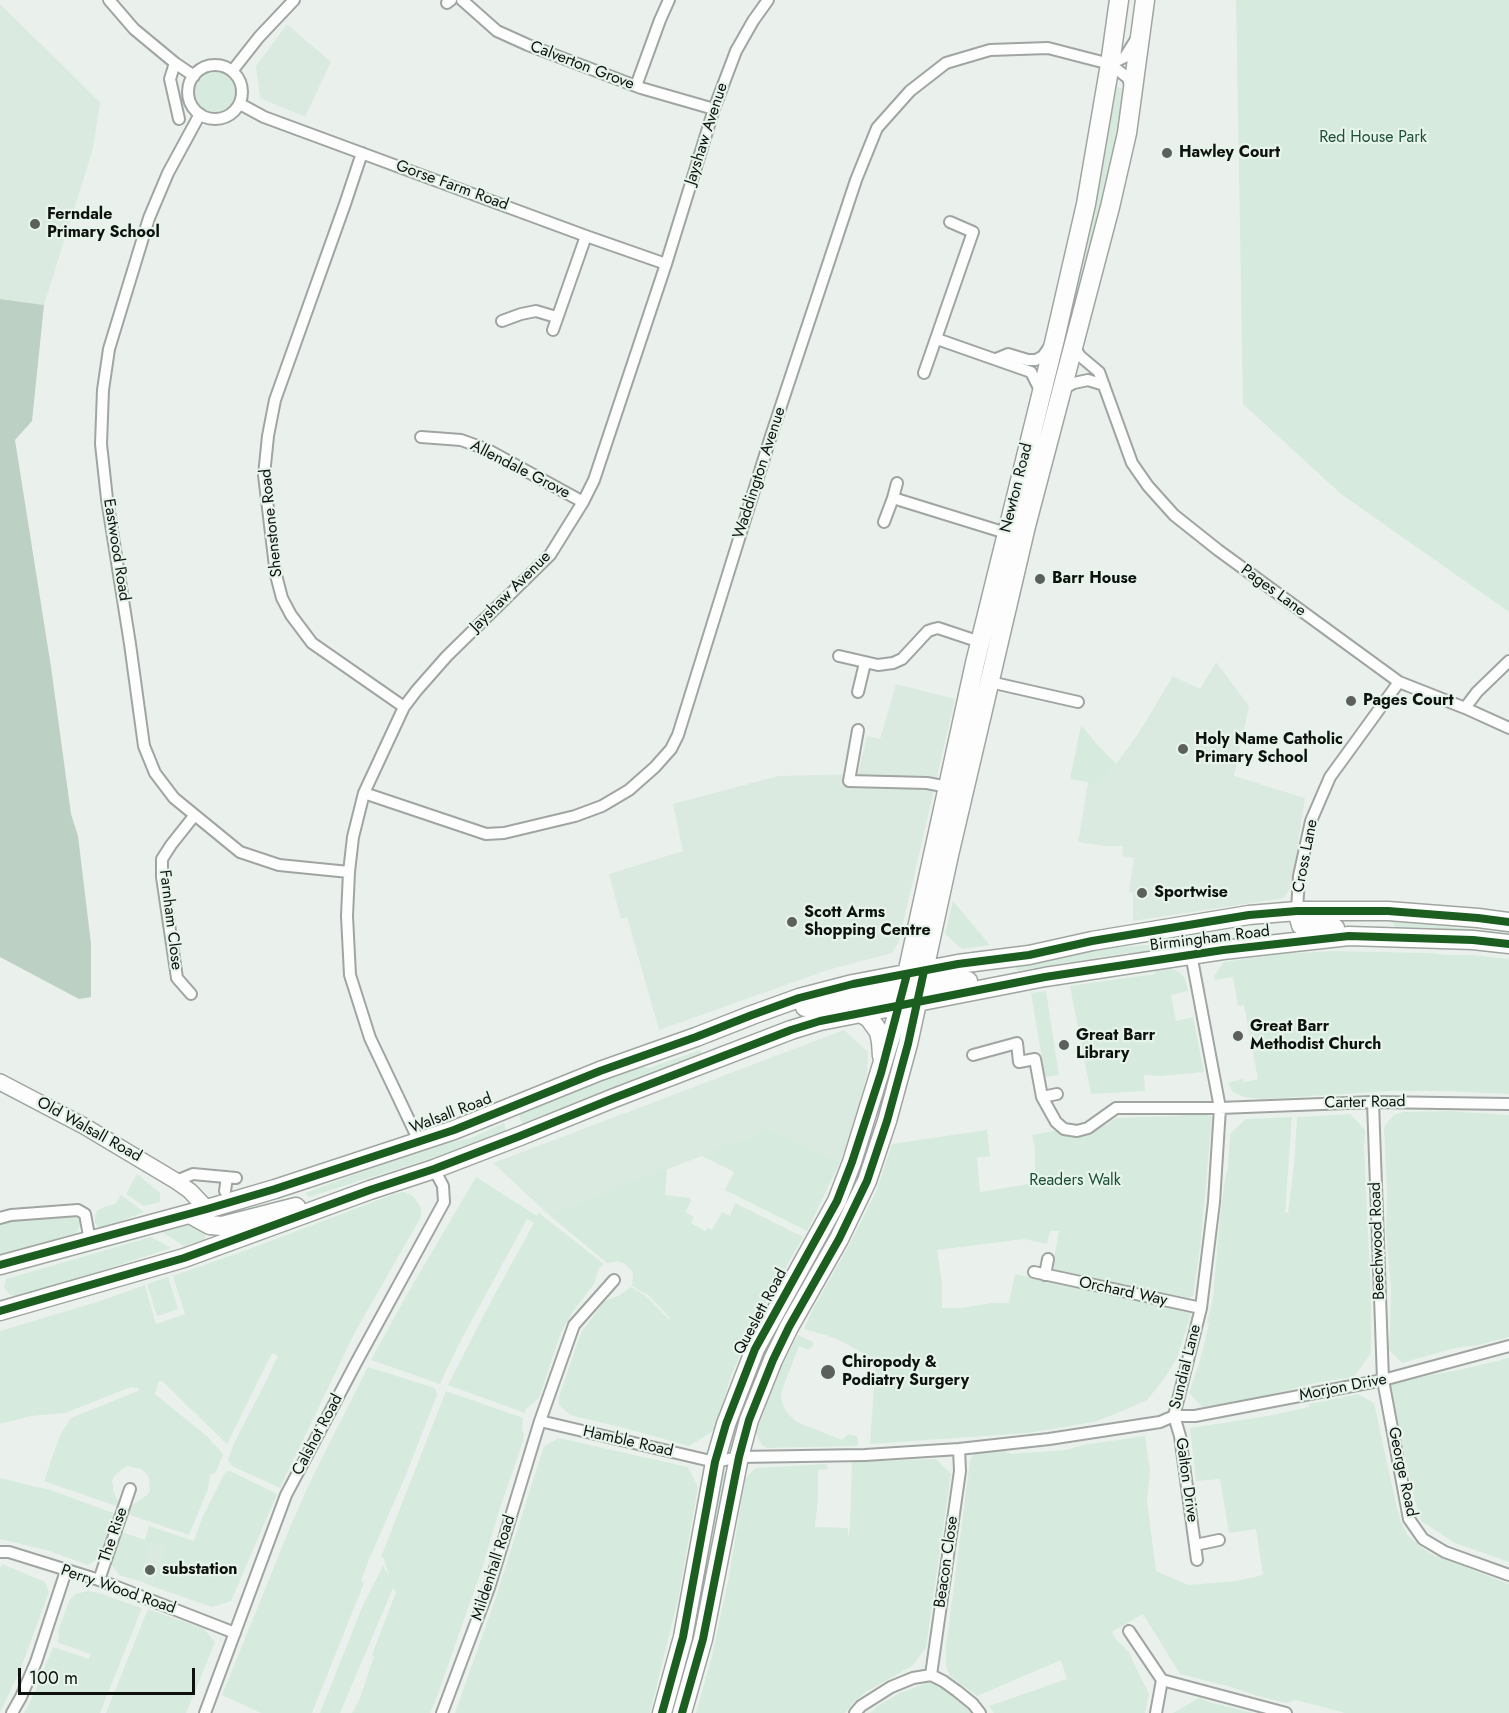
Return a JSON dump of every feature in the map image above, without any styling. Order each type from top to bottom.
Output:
[{"type":"highway","name":"Newton Road","points":[[911,985],[948,787],[980,642],[1086,204],[1119,0]]},
{"type":"highway","name":"Newton Road","points":[[911,985],[944,878],[1026,526],[1112,197],[1133,93],[1145,0]]},
{"type":"highway","name":"Birmingham Road","points":[[911,985],[1029,954],[1092,941],[1249,915],[1297,911],[1388,911],[1509,922]]},
{"type":"highway","points":[[1297,911],[1301,925],[1309,927],[1386,928],[1398,936]]},
{"type":"highway","points":[[1187,926],[1191,954]]},
{"type":"highway","name":"Birmingham Road","points":[[911,985],[918,1002],[1045,977],[1191,954],[1349,936],[1398,936],[1509,944]]},
{"type":"highway","name":"Birmingham Road","points":[[911,985],[936,985],[1000,977],[1045,977]]},
{"type":"highway","name":"Walsall Road","points":[[0,1265],[198,1212],[454,1130],[600,1071],[799,998],[853,984],[911,985]]},
{"type":"highway","points":[[4,1305],[184,1258],[434,1169],[791,1030],[859,1012],[911,985]]},
{"type":"highway","name":"Queslett Road","points":[[662,1713],[683,1637],[715,1462],[735,1398],[755,1349],[837,1201],[911,985]]},
{"type":"highway","name":"Queslett Road","points":[[682,1713],[703,1639],[739,1457],[749,1420],[789,1327],[839,1239],[867,1181],[882,1137],[918,1002]]},
{"type":"highway","points":[[859,1012],[869,1018],[879,1032],[882,1052],[881,1073]]},
{"type":"highway","points":[[696,1037],[709,1039],[714,1045],[716,1050],[714,1060]]},
{"type":"highway","points":[[509,1107],[520,1136]]},
{"type":"highway","points":[[862,1131],[871,1123],[878,1125],[882,1129],[882,1137]]},
{"type":"highway","points":[[198,1212],[210,1225],[222,1226],[370,1190]]},
{"type":"main road","name":"Old Walsall Road","points":[[0,1082],[84,1126],[176,1181]]},
{"type":"main road","points":[[176,1181],[183,1201],[198,1212]]},
{"type":"street","points":[[109,0],[134,29],[194,76]]},
{"type":"street","points":[[232,70],[294,0]]},
{"type":"street","name":"Calverton Grove","points":[[462,0],[497,31],[528,45],[636,86],[714,109]]},
{"type":"street","points":[[636,86],[669,0]]},
{"type":"street","name":"Jayshaw Avenue","points":[[419,1141],[370,1038],[350,975],[347,916],[349,872],[353,837],[364,793],[404,707],[447,656],[550,555],[583,502],[594,480],[666,264],[714,109],[736,51],[768,0]]},
{"type":"street","points":[[1133,93],[1128,78],[1110,64],[1125,57],[1142,23]]},
{"type":"street","name":"Waddington Avenue","points":[[364,793],[486,834],[504,833],[575,816],[602,806],[629,790],[655,766],[671,749],[678,735],[770,439],[856,180],[877,128],[910,91],[946,63],[990,50],[1048,48],[1110,64]]},
{"type":"street","points":[[176,63],[170,80],[179,119]]},
{"type":"street","points":[[216,64],[232,70],[240,80],[243,92],[240,104],[226,117],[208,118],[200,114],[191,103],[189,96],[188,89],[194,76],[200,69],[216,64]]},
{"type":"street","name":"Gorse Farm Road","points":[[240,104],[264,117],[666,264]]},
{"type":"street","name":"Eastwood Road","points":[[200,114],[168,173],[149,218],[109,349],[103,390],[101,444],[107,499],[144,746],[155,773],[174,798],[240,852],[279,866],[349,872]]},
{"type":"street","name":"Shenstone Road","points":[[362,153],[275,400],[264,476],[276,575],[282,598],[291,615],[312,643],[404,707]]},
{"type":"street","points":[[924,373],[938,339],[974,232],[950,222]]},
{"type":"street","points":[[553,330],[586,236]]},
{"type":"street","points":[[502,321],[536,311],[556,317]]},
{"type":"street","points":[[938,339],[1031,372],[1041,392]]},
{"type":"street","points":[[996,359],[1008,354],[1036,360],[1043,356],[1055,339]]},
{"type":"street","name":"Pages Lane","points":[[1074,347],[1080,356],[1099,372],[1132,463],[1148,486],[1174,515],[1218,550],[1399,682],[1509,728]]},
{"type":"street","points":[[1062,389],[1074,382],[1088,380],[1104,385]]},
{"type":"street","name":"Allendale Grove","points":[[421,437],[461,440],[486,449],[583,502]]},
{"type":"street","points":[[884,522],[897,483]]},
{"type":"street","points":[[893,498],[1006,533]]},
{"type":"street","points":[[839,656],[878,665],[893,663],[902,659],[928,631],[938,628],[980,642]]},
{"type":"street","points":[[1465,708],[1477,692],[1509,661]]},
{"type":"street","points":[[858,692],[865,663]]},
{"type":"street","points":[[990,682],[1078,702]]},
{"type":"street","name":"Cross Lane","points":[[1297,911],[1299,876],[1311,821],[1330,777],[1399,682]]},
{"type":"street","points":[[858,730],[849,781],[927,783],[948,787]]},
{"type":"street","name":"Farnham Close","points":[[190,994],[177,978],[162,877],[162,859],[194,816]]},
{"type":"street","name":"Sundial Lane","points":[[739,1457],[865,1455],[960,1449],[1049,1439],[1161,1422],[1174,1416],[1201,1308],[1214,1202],[1220,1108],[1191,954]]},
{"type":"street","points":[[973,1055],[1017,1043],[1019,1062],[1035,1059],[1042,1097],[1056,1122],[1064,1129],[1077,1131],[1088,1128],[1116,1108],[1220,1108]]},
{"type":"street","points":[[1042,1097],[1057,1094]]},
{"type":"street","name":"Carter Road","points":[[1220,1108],[1373,1102],[1509,1104]]},
{"type":"street","name":"Beechwood Road","points":[[1373,1102],[1383,1380]]},
{"type":"street","name":"Calshot Road","points":[[205,1713],[286,1495],[444,1202],[443,1186],[434,1169]]},
{"type":"street","points":[[176,1181],[193,1174],[232,1177],[225,1191]]},
{"type":"street","points":[[0,1218],[11,1215],[78,1210],[85,1214],[90,1241]]},
{"type":"street","name":"Orchard Way","points":[[1048,1259],[1040,1274],[1201,1308]]},
{"type":"street","name":"Mildenhall Road","points":[[442,1713],[489,1588],[540,1421],[574,1325],[614,1280]]},
{"type":"street","name":"Morjon Drive","points":[[1174,1416],[1195,1416],[1383,1380],[1509,1346]]},
{"type":"street","name":"George Road","points":[[1383,1380],[1409,1519],[1423,1539],[1445,1552],[1509,1575]]},
{"type":"street","name":"Galton Drive","points":[[1174,1416],[1180,1436],[1197,1560]]},
{"type":"street","name":"Hamble Road","points":[[540,1421],[715,1462]]},
{"type":"street","name":"Beacon Close","points":[[931,1675],[960,1471],[960,1449]]},
{"type":"street","points":[[715,1462],[739,1457]]},
{"type":"street","name":"The Rise","points":[[99,1580],[130,1489]]},
{"type":"street","name":"Galton Drive","points":[[1195,1545],[1220,1540]]},
{"type":"street","name":"Perry Wood Road","points":[[0,1552],[9,1552],[99,1580],[235,1633]]},
{"type":"street","points":[[12,1713],[36,1662],[66,1571]]},
{"type":"street","points":[[1129,1631],[1162,1680],[1286,1713]]},
{"type":"street","points":[[855,1713],[861,1706],[891,1687],[913,1678],[931,1675],[957,1691],[980,1713]]},
{"type":"street","points":[[1156,1713],[1162,1680]]},
{"type":"shaded area","name":"Ferndale Primary School","points":[[0,4],[100,102],[93,149],[44,305],[0,299]]},
{"type":"shaded area","points":[[287,24],[331,62],[305,117],[260,98],[256,66]]},
{"type":"shaded area","name":"Holy Name Catholic Primary School","points":[[1216,662],[1249,706],[1234,776],[1305,798],[1291,887],[1284,898],[1133,921],[1133,893],[1129,892],[1134,858],[1122,856],[1123,846],[1078,842],[1088,782],[1098,783],[1116,764],[1138,734],[1173,676],[1200,689]]},
{"type":"shaded area","points":[[896,684],[955,699],[899,941],[892,953],[828,970],[659,1030],[627,917],[621,919],[609,874],[683,851],[673,804],[778,776],[858,774],[867,736],[880,739]]},
{"type":"shaded area","points":[[844,1030],[868,1052],[867,1074],[853,1129],[840,1162],[767,1127],[743,1140],[549,1215],[493,1163]]},
{"type":"shaded area","points":[[152,1542],[165,1547],[151,1586],[139,1581]]},
{"type":"green space","name":"Red House Park","points":[[1236,0],[1509,0],[1509,612],[1341,494],[1243,404]]},
{"type":"green space","points":[[215,70],[230,76],[236,91],[230,106],[215,112],[200,106],[194,91],[200,76]]},
{"type":"green space","points":[[1117,87],[1124,89],[1120,135],[979,704],[974,703],[1105,150]]},
{"type":"green space","points":[[0,299],[44,305],[32,421],[15,440],[51,667],[71,814],[78,836],[91,944],[91,997],[79,999],[0,957]]},
{"type":"green space","points":[[1081,725],[1116,764],[1098,784],[1070,779]]},
{"type":"green space","points":[[953,901],[990,945],[962,949],[945,934]]},
{"type":"green space","points":[[1391,921],[1509,933],[1509,938],[1397,929]]},
{"type":"green space","points":[[1174,941],[1181,944],[1182,949],[1171,953],[1126,953],[1017,971],[1015,964],[1116,947]]},
{"type":"green space","points":[[1334,951],[1429,953],[1509,959],[1509,1094],[1392,1091],[1262,1099],[1244,1097],[1233,1092],[1228,1083],[1242,1079],[1244,1082],[1258,1079],[1244,1005],[1238,1006],[1233,977],[1215,980],[1214,976],[1224,962],[1280,954]]},
{"type":"green space","points":[[1170,968],[1185,978],[1188,991],[1171,995],[1176,1021],[1193,1017],[1204,1072],[1161,1076],[1144,1075],[1145,1091],[1091,1094],[1070,986],[1155,974],[1154,970]]},
{"type":"green space","points":[[1046,991],[1059,1075],[1045,1077],[1031,993]]},
{"type":"green space","points":[[700,1050],[703,1057],[527,1125],[521,1122],[519,1114],[635,1066],[649,1068]]},
{"type":"green space","points":[[1447,1111],[1509,1115],[1509,1337],[1455,1348],[1402,1363],[1388,1349],[1391,1288],[1386,1231],[1384,1129],[1394,1115],[1403,1112]]},
{"type":"green space","name":"Readers Walk","points":[[1192,1112],[1212,1117],[1200,1248],[1193,1296],[1189,1298],[1056,1272],[1053,1264],[1059,1231],[1050,1231],[1047,1244],[1024,1239],[937,1250],[942,1283],[942,1308],[1009,1303],[1015,1274],[1193,1308],[1177,1358],[1147,1400],[1094,1422],[1028,1433],[870,1444],[876,1360],[835,1338],[804,1329],[876,1192],[892,1144],[987,1130],[990,1156],[977,1158],[980,1192],[1035,1183],[1035,1148],[1032,1135],[1058,1130],[1089,1133],[1116,1118],[1178,1116]]},
{"type":"green space","points":[[1350,1114],[1365,1130],[1371,1353],[1354,1377],[1202,1407],[1189,1393],[1209,1324],[1207,1323],[1213,1298],[1230,1134],[1246,1119],[1292,1117],[1285,1212],[1288,1213],[1297,1117]]},
{"type":"green space","points":[[504,1123],[507,1134],[309,1197],[305,1193],[429,1147],[471,1138]]},
{"type":"green space","points":[[767,1127],[840,1162],[807,1231],[725,1190],[734,1172],[702,1156],[743,1140]]},
{"type":"green space","points":[[870,1138],[874,1140],[855,1191],[733,1450],[728,1449],[765,1349],[851,1189]]},
{"type":"green space","points":[[667,1168],[665,1195],[690,1198],[691,1201],[685,1212],[694,1217],[691,1223],[705,1231],[708,1228],[712,1230],[722,1212],[730,1216],[735,1203],[803,1237],[754,1324],[731,1376],[716,1429],[689,1446],[570,1415],[559,1405],[559,1397],[582,1331],[605,1301],[620,1295],[631,1287],[646,1296],[670,1318],[648,1295],[632,1286],[633,1272],[625,1264],[618,1261],[607,1263],[549,1215]]},
{"type":"green space","points":[[137,1174],[160,1193],[160,1202],[144,1206],[126,1194]]},
{"type":"green space","points":[[476,1177],[537,1216],[539,1213],[604,1264],[599,1268],[594,1284],[561,1332],[539,1398],[526,1409],[525,1413],[448,1385],[534,1223],[527,1219],[460,1342],[440,1384],[371,1360]]},
{"type":"green space","points":[[403,1192],[415,1198],[421,1208],[421,1217],[354,1334],[280,1488],[232,1466],[228,1460],[234,1443],[278,1356],[272,1353],[227,1444],[162,1381],[159,1381],[155,1394],[209,1438],[223,1454],[216,1472],[210,1475],[208,1489],[189,1535],[127,1514],[128,1508],[147,1495],[150,1490],[149,1478],[141,1469],[128,1466],[114,1476],[112,1481],[119,1507],[44,1481],[60,1435],[71,1418],[138,1391],[138,1388],[131,1387],[65,1413],[31,1416],[0,1424],[0,1331],[145,1285],[156,1324],[185,1314],[173,1276]]},
{"type":"green space","points":[[121,1195],[144,1212],[100,1229],[95,1223],[97,1211],[115,1204]]},
{"type":"green space","points":[[80,1217],[81,1221],[77,1233],[0,1256],[0,1224],[14,1220]]},
{"type":"green space","points":[[188,1225],[205,1233],[205,1240],[184,1246],[162,1232]]},
{"type":"green space","points":[[151,1237],[171,1248],[18,1298],[9,1294],[4,1287],[6,1279]]},
{"type":"green space","points":[[168,1277],[178,1309],[157,1316],[147,1284]]},
{"type":"green space","points":[[798,1335],[813,1342],[813,1346],[808,1350],[799,1346],[783,1387],[781,1396],[783,1405],[788,1414],[797,1422],[842,1440],[848,1434],[856,1436],[857,1446],[767,1448],[758,1438],[756,1433],[770,1396],[785,1359]]},
{"type":"green space","points":[[1509,1358],[1509,1562],[1455,1543],[1421,1521],[1388,1387],[1392,1382]]},
{"type":"green space","points":[[368,1367],[435,1388],[437,1395],[368,1562],[361,1581],[364,1583],[312,1713],[261,1713],[222,1695],[293,1520]]},
{"type":"green space","points":[[446,1391],[523,1418],[524,1434],[483,1566],[435,1702],[430,1713],[352,1713],[360,1698],[374,1656],[372,1655],[396,1592],[393,1588],[340,1713],[320,1713],[363,1605],[383,1566],[389,1576],[384,1559],[381,1557]]},
{"type":"green space","points":[[1358,1394],[1374,1403],[1397,1508],[1408,1536],[1434,1555],[1509,1584],[1509,1713],[1345,1713],[1296,1700],[1286,1703],[1258,1696],[1180,1674],[1143,1614],[1112,1632],[1128,1651],[1149,1694],[1145,1713],[994,1713],[989,1706],[1067,1679],[1061,1660],[977,1696],[950,1676],[946,1666],[946,1647],[970,1461],[973,1455],[979,1451],[1003,1450],[1011,1454],[1066,1450],[1083,1445],[1145,1436],[1150,1471],[1147,1501],[1156,1571],[1188,1585],[1237,1581],[1263,1575],[1256,1529],[1229,1533],[1220,1479],[1196,1481],[1190,1428],[1268,1416],[1309,1407],[1309,1404]]},
{"type":"green space","points":[[559,1438],[688,1467],[698,1487],[679,1595],[650,1713],[455,1713],[495,1600],[544,1446]]},
{"type":"green space","points":[[936,1459],[951,1474],[926,1648],[912,1666],[866,1692],[845,1713],[696,1713],[711,1660],[729,1577],[745,1479],[755,1468],[827,1464],[828,1469],[818,1470],[815,1527],[848,1528],[848,1540],[852,1462]]},
{"type":"green space","points":[[226,1471],[277,1494],[231,1601],[212,1607],[151,1586],[165,1547],[152,1542],[139,1581],[119,1575],[111,1564],[122,1532],[145,1540],[149,1526],[194,1541],[202,1518]]},
{"type":"green space","points":[[721,1471],[728,1473],[697,1633],[675,1713],[669,1713]]},
{"type":"green space","points":[[0,1478],[50,1490],[116,1514],[101,1557],[88,1565],[46,1550],[0,1539]]},
{"type":"green space","points":[[2,1564],[45,1582],[49,1592],[19,1673],[0,1712],[0,1568]]},
{"type":"green space","points":[[88,1591],[142,1608],[100,1713],[24,1713],[53,1647],[89,1659],[90,1654],[57,1642],[58,1631],[69,1601],[75,1594]]},
{"type":"green space","points":[[148,1609],[204,1629],[215,1642],[190,1704],[186,1713],[106,1713]]},
{"type":"green space","points":[[929,1682],[958,1698],[973,1713],[870,1713],[900,1693]]},
{"type":"green space","points":[[1199,1698],[1209,1702],[1253,1713],[1173,1713]]},
{"type":"cycle path","points":[[0,1265],[275,1189],[454,1130],[600,1071],[799,998],[853,984],[1249,915],[1297,911],[1388,911],[1509,922]]},
{"type":"cycle path","points":[[0,1311],[184,1258],[434,1169],[791,1030],[820,1021],[1045,977],[1223,950],[1349,936],[1473,940],[1509,944]]},
{"type":"cycle path","points":[[682,1713],[703,1639],[739,1457],[749,1420],[789,1327],[839,1239],[867,1181],[887,1121],[908,1044],[924,971]]},
{"type":"cycle path","points":[[662,1713],[683,1637],[715,1462],[726,1424],[755,1349],[837,1201],[881,1073],[907,974]]},
{"type":"place","name":"Hawley Court","points":[[1167,153]]},
{"type":"place","name":"Ferndale Primary School","points":[[35,224]]},
{"type":"place","name":"Barr House","points":[[1040,579]]},
{"type":"place","name":"Pages Court","points":[[1351,701]]},
{"type":"place","name":"Holy Name Catholic Primary School","points":[[1183,749]]},
{"type":"place","name":"Sportwise","points":[[1142,893]]},
{"type":"place","name":"Scott Arms Shopping Centre","points":[[792,922]]},
{"type":"place","name":"Great Barr Methodist Church","points":[[1238,1036]]},
{"type":"place","name":"Great Barr Library","points":[[1064,1045]]},
{"type":"place","name":"Chiropody & Podiatry Surgery","points":[[828,1372]]},
{"type":"place","name":"substation","points":[[150,1570]]}]
